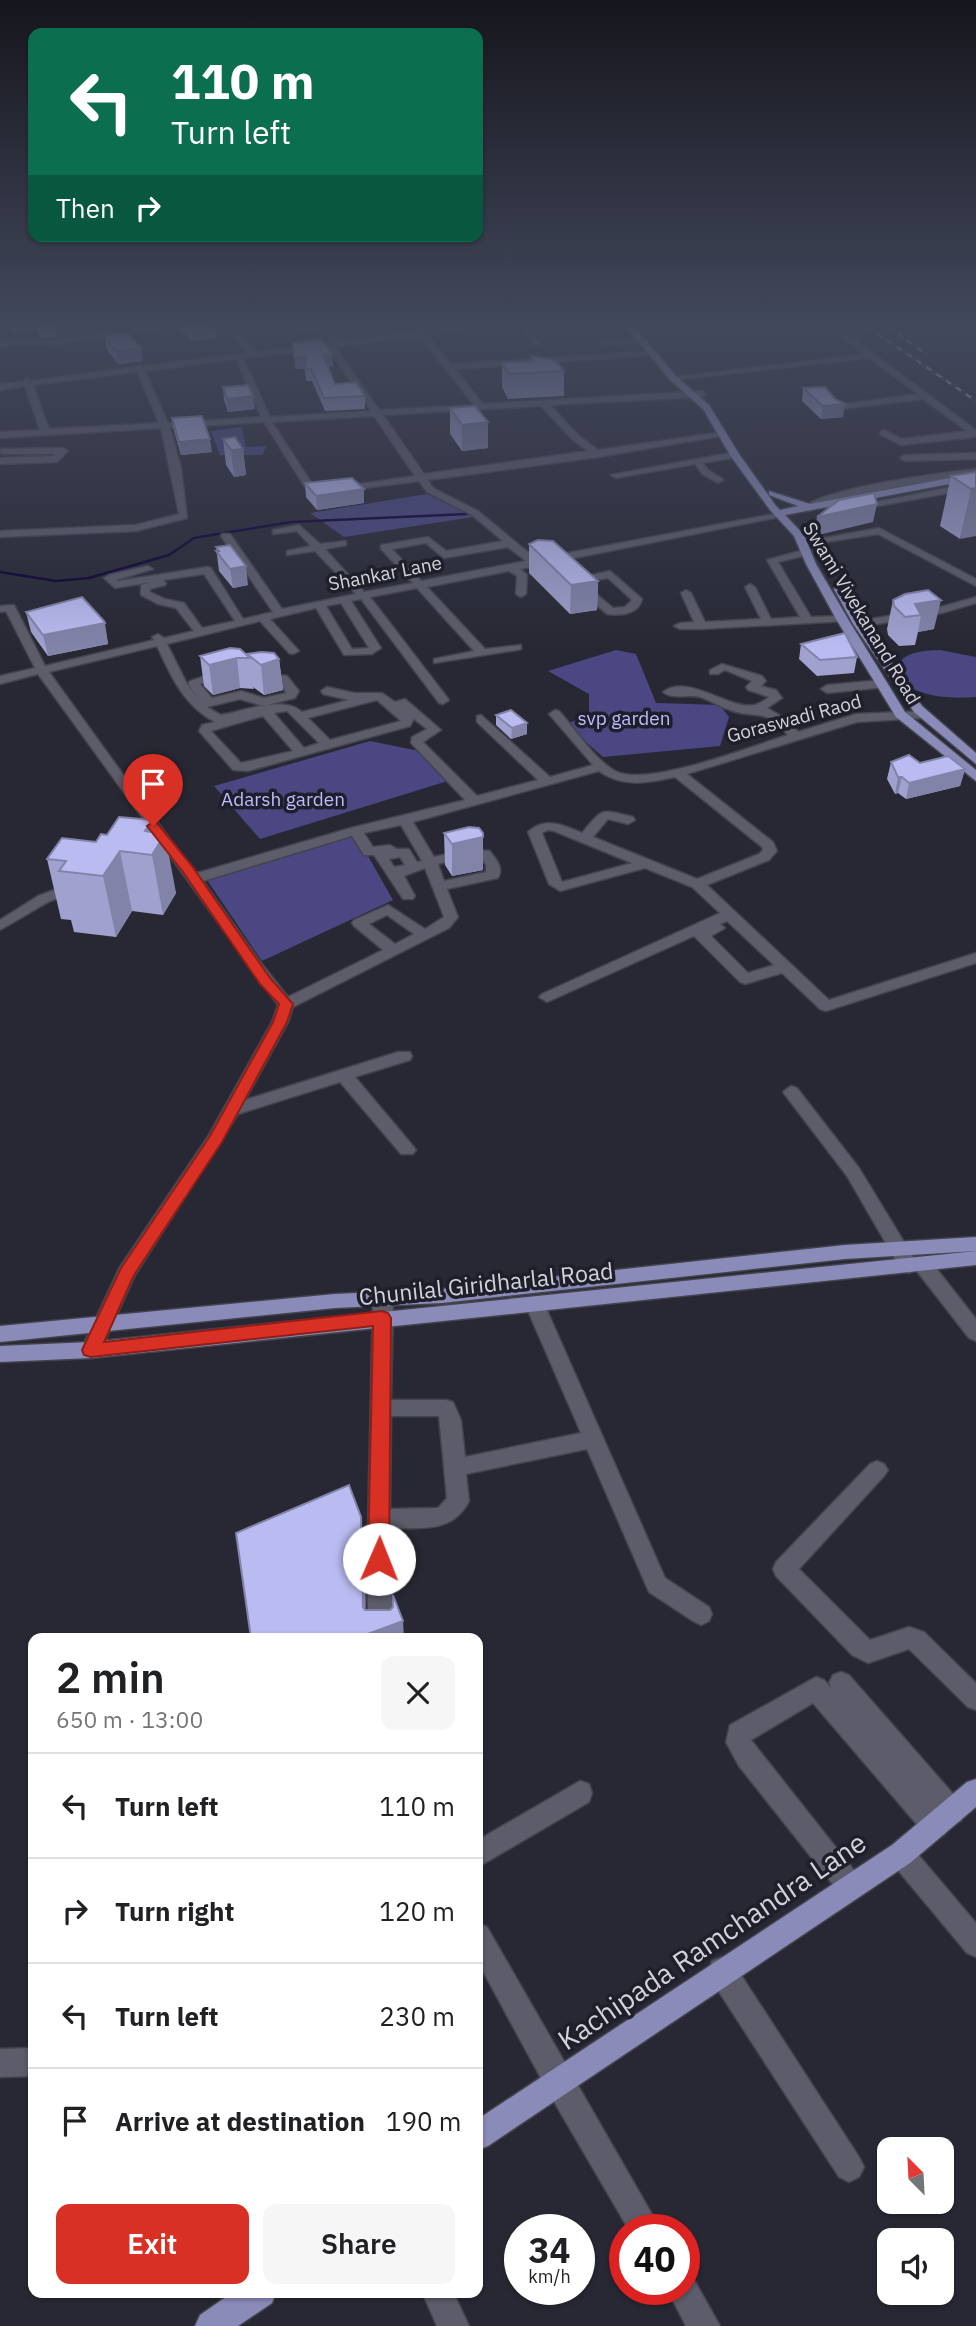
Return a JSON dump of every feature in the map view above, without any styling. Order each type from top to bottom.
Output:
[{"type":"main road","name":"Swami Vivekanand Road","points":[[721,432],[735,455],[799,535],[842,619],[900,715],[976,777]]},
{"type":"main road","name":"Swami Vivekanand Road","points":[[733,432],[783,513],[810,536],[859,624],[923,714],[973,754]]},
{"type":"main road","points":[[783,513],[976,478]]},
{"type":"main road","points":[[772,493],[809,509]]},
{"type":"main road","points":[[809,509],[810,536]]},
{"type":"main road","name":"Chunilal Giridharlal Road","points":[[0,1354],[91,1350],[382,1308],[442,1296],[899,1249],[976,1244]]},
{"type":"main road","name":"Chunilal Giridharlal Road","points":[[0,1334],[101,1325],[382,1308],[535,1304],[976,1258]]},
{"type":"main road","name":"Kachipada Ramchandra Lane","points":[[483,2133],[901,1854],[976,1791]]},
{"type":"main road","points":[[211,2326],[252,2298]]},
{"type":"street","points":[[4,448],[45,433],[70,432]]},
{"type":"street","points":[[0,534],[136,528],[184,516],[166,432]]},
{"type":"street","points":[[274,432],[313,493],[723,435]]},
{"type":"street","points":[[388,432],[419,479],[430,490],[475,513],[531,560]]},
{"type":"street","points":[[570,432],[598,454]]},
{"type":"street","points":[[884,433],[901,442],[975,434]]},
{"type":"street","points":[[4,448],[63,451],[57,459],[4,448]]},
{"type":"street","points":[[616,475],[735,455]]},
{"type":"street","points":[[905,458],[976,457]]},
{"type":"street","points":[[698,462],[718,480]]},
{"type":"street","points":[[809,509],[823,500],[925,478],[976,478]]},
{"type":"street","points":[[809,509],[826,513],[933,491],[976,478]]},
{"type":"street","points":[[933,491],[951,497],[971,498]]},
{"type":"street","name":"Shankar Lane","points":[[417,582],[510,567],[531,560],[586,552],[783,513]]},
{"type":"street","name":"Shankar Lane","points":[[0,680],[361,593],[783,513]]},
{"type":"street","points":[[277,532],[299,528],[361,593],[443,700]]},
{"type":"street","points":[[810,536],[879,531],[976,583]]},
{"type":"street","points":[[226,536],[278,611]]},
{"type":"street","points":[[482,653],[385,547],[428,540],[444,555],[511,543]]},
{"type":"street","points":[[291,553],[342,543]]},
{"type":"street","points":[[551,558],[608,611],[616,613],[628,610],[637,603],[637,599],[586,552]]},
{"type":"street","points":[[807,552],[772,560],[808,621]]},
{"type":"street","points":[[510,567],[522,575],[521,594]]},
{"type":"street","points":[[148,569],[108,578],[116,585],[205,570],[238,618]]},
{"type":"street","points":[[574,580],[610,574]]},
{"type":"street","points":[[197,628],[180,605],[162,602],[144,589],[154,584],[209,575]]},
{"type":"street","points":[[750,587],[768,623]]},
{"type":"street","name":"Shankar Lane","points":[[160,640],[238,618],[344,599],[361,593]]},
{"type":"street","points":[[687,593],[701,626]]},
{"type":"street","points":[[319,604],[348,653],[372,651],[375,648],[344,599]]},
{"type":"street","points":[[859,624],[942,610],[976,600]]},
{"type":"street","points":[[0,609],[10,607],[41,668],[163,850],[194,878],[265,981],[286,1004]]},
{"type":"street","points":[[263,618],[293,651]]},
{"type":"street","points":[[680,626],[842,619]]},
{"type":"street","points":[[160,640],[175,675],[204,704]]},
{"type":"street","points":[[439,661],[517,647]]},
{"type":"street","points":[[714,672],[726,667],[758,679],[760,681],[752,685],[753,689],[772,693],[776,698],[758,709]]},
{"type":"street","name":"Shankar Lane","points":[[0,674],[41,668]]},
{"type":"street","points":[[204,704],[241,695],[263,702],[291,695],[293,691],[283,678],[234,671],[197,681],[195,688],[204,704],[215,719],[291,708],[328,745]]},
{"type":"street","points":[[827,689],[882,684]]},
{"type":"street","points":[[327,691],[354,697],[374,693],[394,696],[435,730],[416,740],[417,743],[475,802]]},
{"type":"street","points":[[669,692],[701,693],[735,708],[758,709],[772,714],[795,736]]},
{"type":"street","points":[[266,711],[206,728],[205,732],[237,767],[248,767],[406,723],[408,719],[382,696],[300,716]]},
{"type":"street","points":[[266,711],[301,752]]},
{"type":"street","name":"Goraswadi Raod","points":[[601,767],[614,777],[632,781],[677,773],[856,718],[923,714]]},
{"type":"street","points":[[408,896],[396,874],[416,847],[475,802],[601,767],[555,715]]},
{"type":"street","points":[[481,719],[548,782]]},
{"type":"street","points":[[677,773],[768,845],[770,851],[764,857],[697,884]]},
{"type":"street","points":[[584,839],[606,814],[628,820]]},
{"type":"street","points":[[644,864],[560,887],[555,884],[535,832],[546,826],[556,827],[697,884],[826,1006],[976,958]]},
{"type":"street","points":[[91,1350],[127,1272],[216,1138],[280,1022],[286,1004],[425,935],[444,925],[452,917],[446,885],[416,847],[358,834],[194,878]]},
{"type":"street","points":[[358,834],[372,853],[403,845],[485,854],[493,865],[493,874],[446,885]]},
{"type":"street","points":[[416,847],[413,867],[388,872],[380,857],[416,847]]},
{"type":"street","points":[[0,926],[43,900],[90,879]]},
{"type":"street","points":[[393,950],[359,923],[388,909],[425,935]]},
{"type":"street","points":[[731,919],[701,935],[745,979],[784,967]]},
{"type":"street","points":[[547,997],[731,919]]},
{"type":"street","points":[[232,1110],[404,1056]]},
{"type":"street","points":[[344,1075],[407,1150]]},
{"type":"street","points":[[791,1092],[853,1172],[899,1249],[976,1333]]},
{"type":"street","points":[[535,1304],[657,1585],[701,1614]]},
{"type":"street","points":[[381,1633],[379,1519],[382,1308]]},
{"type":"street","points":[[379,1519],[438,1518],[446,1515],[458,1501],[451,1420],[446,1408],[381,1408]]},
{"type":"street","points":[[464,1466],[593,1439]]},
{"type":"street","points":[[877,1470],[784,1569],[860,1647],[868,1652],[909,1638],[916,1640],[976,1699]]},
{"type":"street","points":[[841,1683],[943,1819]]},
{"type":"street","points":[[851,1887],[748,1757],[738,1742],[739,1732],[816,1688],[943,1819]]},
{"type":"street","points":[[483,1851],[580,1793]]},
{"type":"street","points":[[901,1854],[976,1944]]},
{"type":"street","points":[[483,1945],[559,2083],[637,2214]]},
{"type":"street","points":[[722,1971],[849,2167]]},
{"type":"street","points":[[0,2063],[28,2062]]},
{"type":"street","points":[[440,2298],[453,2326]]},
{"type":"street","points":[[692,2305],[704,2326]]},
{"type":"green space","points":[[211,432],[243,432],[246,447],[267,446],[262,455],[220,455]]},
{"type":"green space","points":[[427,494],[473,517],[344,537],[310,513]]},
{"type":"green space","name":"svp garden","points":[[616,650],[636,654],[656,703],[720,705],[729,717],[720,746],[603,757],[565,724],[589,716],[589,694],[548,671]]},
{"type":"green space","points":[[940,650],[976,657],[976,697],[941,697],[917,691],[900,677],[896,667],[904,658],[915,653]]},
{"type":"green space","name":"Adarsh garden","points":[[370,741],[419,751],[451,780],[260,839],[214,786]]},
{"type":"green space","points":[[355,833],[393,900],[262,961],[207,880]]},
{"type":"building","points":[[176,432],[207,432],[210,439],[179,442]]},
{"type":"building","points":[[235,437],[243,449],[231,450],[223,439]]},
{"type":"building","points":[[976,472],[976,488],[971,489],[951,476]]},
{"type":"building","points":[[352,478],[364,489],[316,496],[305,483]]},
{"type":"building","points":[[874,493],[877,504],[817,517],[839,500]]},
{"type":"building","points":[[538,540],[553,541],[598,581],[571,585],[529,544]]},
{"type":"building","points":[[230,545],[246,566],[230,569],[216,551],[219,551],[216,547]]},
{"type":"building","points":[[928,590],[941,600],[915,604],[921,615],[905,617],[894,606],[893,600],[905,594]]},
{"type":"building","points":[[82,597],[105,623],[43,635],[26,612]]},
{"type":"building","points":[[845,633],[857,657],[820,660],[801,644]]},
{"type":"building","points":[[230,648],[240,649],[250,658],[237,658],[209,665],[200,656]]},
{"type":"building","points":[[274,653],[279,659],[261,665],[247,654]]},
{"type":"building","points":[[511,710],[527,723],[512,728],[496,715]]},
{"type":"building","points":[[909,755],[920,763],[948,756],[965,769],[909,783],[898,777],[891,762]]},
{"type":"building","points":[[119,817],[153,820],[145,831],[165,834],[152,855],[120,851],[103,876],[59,871],[66,861],[47,859],[62,838],[96,842],[101,834],[107,835]]},
{"type":"building","points":[[469,827],[479,828],[483,837],[452,844],[444,833]]},
{"type":"building","points":[[349,1485],[361,1517],[363,1607],[365,1610],[390,1610],[393,1607],[393,1595],[403,1621],[371,1633],[250,1633],[236,1533]]},
{"type":"waterway","points":[[0,572],[56,581],[89,578],[169,555],[194,538],[291,522],[467,514]]},
{"type":"route","points":[[153,826],[188,869],[265,981],[286,1004],[280,1022],[216,1138],[127,1272],[91,1350],[382,1318],[379,1559]]}]
